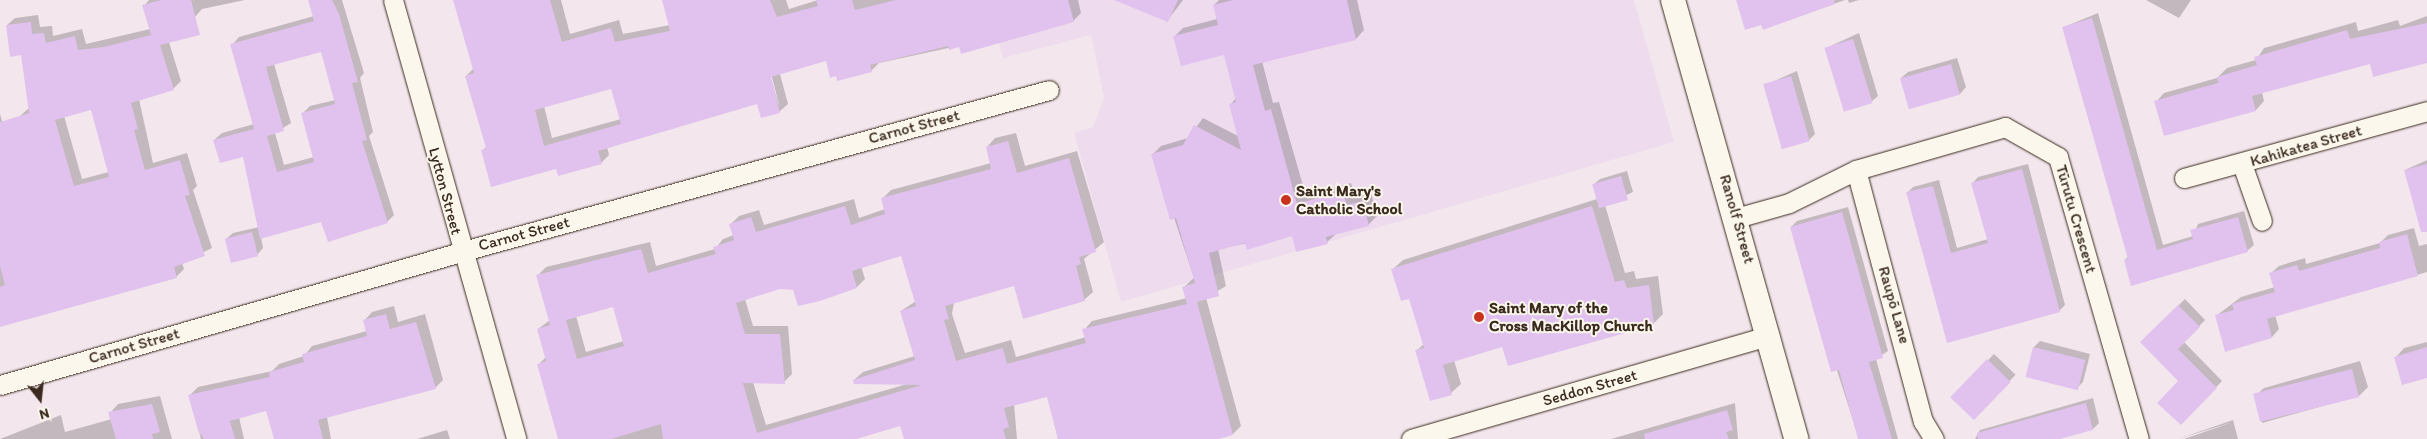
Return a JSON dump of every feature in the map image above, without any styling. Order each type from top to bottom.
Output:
[{"type":"street","name":"Lytton Street","points":[[393,0],[462,252],[516,439]]},
{"type":"street","name":"Ranolf Street","points":[[1673,0],[1736,218],[1796,439]]},
{"type":"street","name":"Carnot Street","points":[[0,384],[462,252],[1049,90]]},
{"type":"street","name":"Kahikatea Street","points":[[2184,178],[2242,164],[2427,111]]},
{"type":"street","name":"Tūrutu Crescent","points":[[1736,218],[1789,203],[1856,170],[2005,127],[2058,157],[2139,439]]},
{"type":"street","points":[[2242,164],[2262,221]]},
{"type":"street","name":"Raupō Lane","points":[[1856,170],[1923,420],[1934,439]]},
{"type":"street","name":"Seddon Street","points":[[1411,439],[1769,336]]},
{"type":"shaded area","name":"Saint Mary's Catholic School","points":[[987,0],[1634,0],[1674,142],[1121,302],[1074,133],[1093,127],[1104,98],[1091,35],[1003,58]]},
{"type":"building","points":[[161,0],[191,0],[200,35],[160,45],[174,90],[131,103],[138,129],[134,130],[145,170],[180,160],[190,195],[185,196],[205,256],[174,267],[177,278],[0,327],[0,287],[5,285],[0,266],[0,122],[29,113],[21,55],[10,57],[6,25],[31,22],[32,34],[44,33],[46,43],[75,36],[78,50],[104,47],[151,35],[142,5]],"holes":[[[91,110],[109,177],[74,186],[55,120]]]},
{"type":"building","points":[[308,0],[332,0],[339,14],[358,82],[352,83],[367,140],[362,141],[388,223],[328,242],[321,222],[260,239],[243,157],[220,163],[213,140],[254,129],[230,44],[314,21]],"holes":[[[321,52],[335,104],[301,113],[314,162],[277,172],[267,136],[284,131],[266,67]]]},
{"type":"building","points":[[453,0],[550,0],[562,42],[611,28],[615,42],[670,31],[662,0],[770,0],[777,17],[818,6],[816,0],[852,0],[855,10],[896,0],[1068,0],[1074,22],[961,54],[959,47],[949,50],[948,46],[870,65],[872,72],[837,81],[836,76],[830,78],[826,61],[771,77],[780,113],[761,118],[757,104],[598,151],[602,164],[558,176],[556,169],[491,187],[481,150],[486,148],[465,76],[474,73]],"holes":[[[611,89],[621,124],[544,146],[535,110]]]},
{"type":"building","points":[[1114,0],[1178,0],[1168,22]]},
{"type":"building","points":[[1233,0],[1347,0],[1356,40],[1253,65],[1265,111],[1271,109],[1297,204],[1342,191],[1347,205],[1363,201],[1369,226],[1326,237],[1328,244],[1296,252],[1292,236],[1247,250],[1245,243],[1209,253],[1219,296],[1197,302],[1233,435],[1219,439],[1058,439],[1047,397],[1004,408],[1009,427],[1003,429],[1006,439],[904,439],[900,426],[856,439],[663,439],[661,424],[611,439],[558,439],[537,364],[546,361],[537,329],[550,325],[536,275],[641,249],[648,273],[716,254],[713,247],[734,240],[729,224],[751,217],[756,232],[845,206],[851,225],[885,214],[881,198],[991,169],[986,147],[1008,141],[1017,173],[1069,158],[1096,252],[1079,257],[1081,264],[1076,266],[1085,301],[1023,319],[1014,286],[945,306],[949,319],[944,320],[956,361],[1003,348],[1007,364],[1086,343],[1082,329],[1187,304],[1182,287],[1195,283],[1176,218],[1170,220],[1151,154],[1183,145],[1194,125],[1241,150],[1229,104],[1236,102],[1224,55],[1181,66],[1173,36],[1218,25],[1213,5]],"holes":[[[901,256],[916,306],[900,311],[915,360],[853,380],[854,384],[922,385],[757,433],[743,383],[785,384],[780,334],[745,334],[736,303],[780,289],[793,290],[798,306],[820,301],[857,288],[852,271]],[[613,307],[624,346],[577,359],[566,320]]]},
{"type":"building","points":[[1736,0],[1834,0],[1835,4],[1763,30],[1761,25],[1745,30]]},
{"type":"building","points":[[2092,18],[2157,250],[2193,239],[2190,230],[2238,217],[2248,252],[2131,286],[2124,260],[2128,259],[2062,27]]},
{"type":"building","points":[[2427,23],[2427,63],[2373,77],[2370,64],[2252,96],[2256,111],[2164,136],[2154,101],[2218,83],[2217,77],[2257,65],[2254,57],[2347,30],[2350,39]]},
{"type":"building","points":[[1853,39],[1873,103],[1844,112],[1824,48]]},
{"type":"building","points":[[1951,64],[1960,95],[1909,109],[1900,79]]},
{"type":"building","points":[[1791,76],[1810,141],[1782,149],[1763,84]]},
{"type":"building","points":[[2427,164],[2427,232],[2421,232],[2404,170]]},
{"type":"building","points":[[2022,169],[2060,312],[1947,343],[1906,192],[1933,186],[1951,253],[1988,243],[1971,183]]},
{"type":"building","points":[[1621,176],[1628,200],[1599,208],[1592,184]]},
{"type":"building","points":[[1592,206],[1615,282],[1624,280],[1627,288],[1649,285],[1654,325],[1508,366],[1502,347],[1443,365],[1452,395],[1430,401],[1415,350],[1424,348],[1409,299],[1401,301],[1391,269]]},
{"type":"building","points":[[1842,212],[1883,358],[1869,362],[1892,439],[1858,439],[1839,370],[1831,372],[1790,227]]},
{"type":"building","points":[[252,232],[258,256],[231,263],[225,239]]},
{"type":"building","points":[[2407,234],[2418,276],[2267,319],[2272,338],[2225,352],[2215,315],[2234,310],[2232,304],[2275,292],[2269,273],[2297,265],[2299,271],[2380,248],[2379,242]]},
{"type":"building","points":[[2178,305],[2200,327],[2178,349],[2217,388],[2181,425],[2157,403],[2178,381],[2140,342]]},
{"type":"building","points":[[386,314],[390,329],[416,322],[436,389],[318,420],[323,439],[274,439],[266,411],[230,421],[235,439],[204,439],[198,430],[188,395],[270,377],[269,372],[304,362],[302,354],[367,336],[363,320]]},
{"type":"building","points":[[2033,347],[2085,360],[2078,390],[2026,377]]},
{"type":"building","points":[[2427,347],[2427,378],[2402,385],[2394,357]]},
{"type":"building","points":[[1987,359],[2011,382],[1974,420],[1950,397]]},
{"type":"building","points":[[2352,369],[2359,397],[2260,422],[2253,394]]},
{"type":"building","points":[[2086,403],[2093,430],[2060,439],[1978,439],[1977,433]]},
{"type":"building","points":[[152,404],[160,432],[152,434],[153,439],[116,439],[108,412]]},
{"type":"building","points":[[1727,410],[1733,430],[1726,432],[1729,439],[1645,439],[1644,434]]},
{"type":"place","name":"Saint Mary's Catholic School","points":[[1286,200]]},
{"type":"place","name":"Saint Mary of the Cross MacKillop Church","points":[[1479,317]]}]
